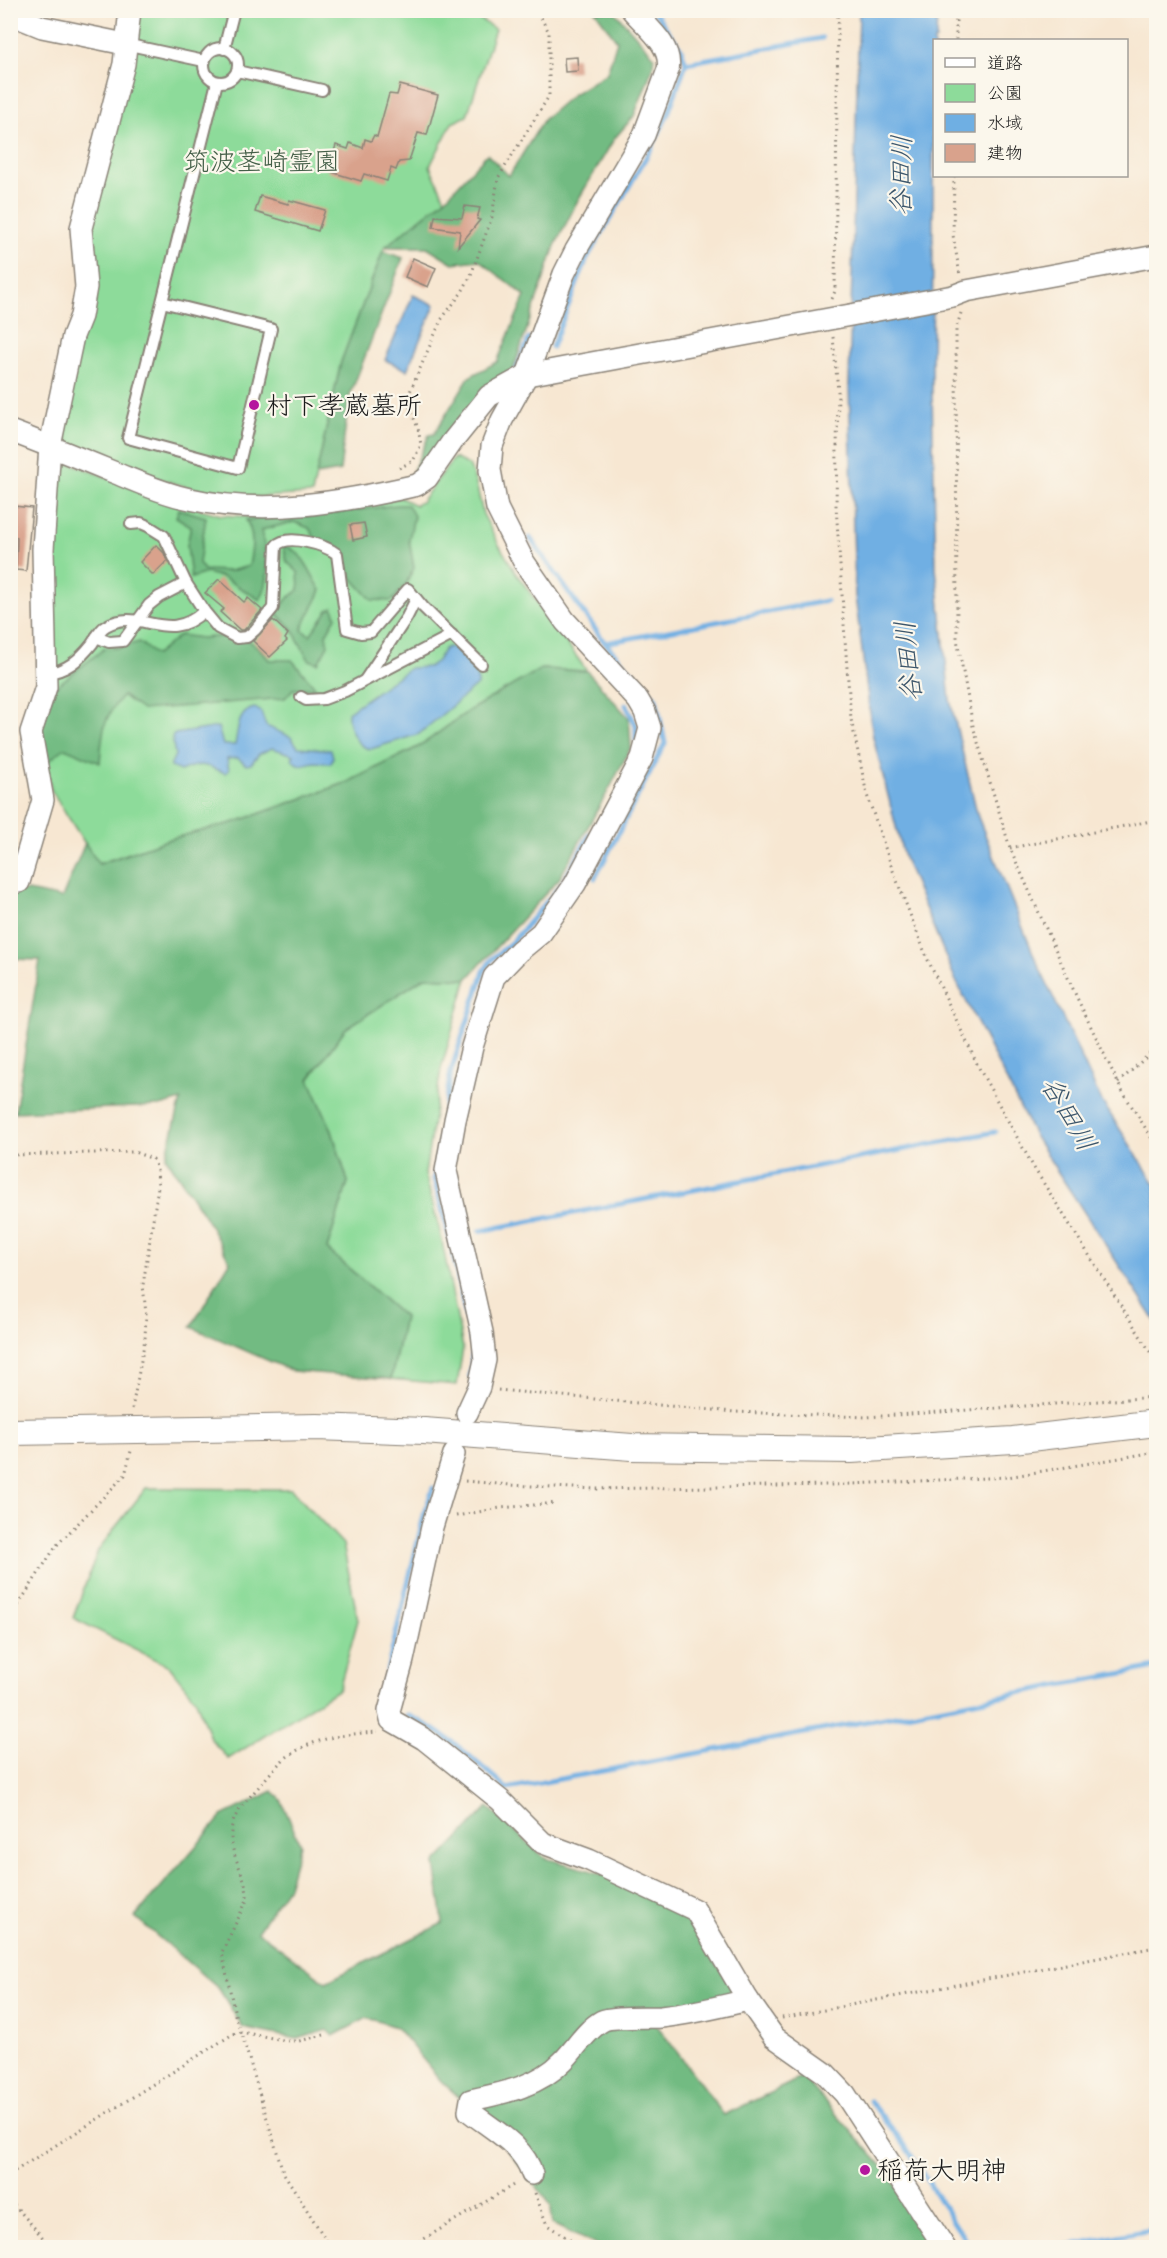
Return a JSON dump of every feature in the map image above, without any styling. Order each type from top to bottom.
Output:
[{"type":"street","points":[[10,882],[19,882],[43,800],[31,732],[46,687],[43,549],[50,446],[73,336],[81,316],[86,287],[81,228],[124,64],[130,10]]},
{"type":"street","points":[[467,1413],[479,1387],[485,1360],[482,1332],[446,1172],[472,1047],[494,977],[540,933],[574,884],[642,758],[650,728],[638,700],[565,621],[524,562],[497,508],[490,470],[492,446],[502,420],[527,375],[564,274],[644,135],[668,70],[670,60],[662,42],[632,10]]},
{"type":"street","points":[[10,15],[42,27],[125,44]]},
{"type":"street","points":[[10,431],[152,488],[189,499],[235,507],[304,505],[417,485],[427,478],[489,396],[527,375],[1156,256]]},
{"type":"street","points":[[10,1432],[317,1427],[424,1431],[632,1447],[851,1450],[1013,1440],[1156,1423]]},
{"type":"street","points":[[454,1454],[436,1513],[403,1660],[389,1711],[391,1720],[424,1739],[500,1800],[543,1843],[589,1860],[695,1910],[748,2000],[774,2037],[802,2054],[845,2094],[945,2247]]},
{"type":"street","points":[[532,2174],[529,2163],[518,2151],[469,2111],[471,2100],[506,2092],[537,2081],[562,2062],[588,2033],[603,2021],[613,2018],[663,2017],[748,2000]]},
{"type":"lane","points":[[224,49],[234,10]]},
{"type":"lane","points":[[125,44],[204,61]]},
{"type":"lane","points":[[224,49],[234,55],[238,65],[237,71],[227,81],[217,82],[205,72],[204,61],[214,50],[224,49]]},
{"type":"lane","points":[[237,71],[322,90]]},
{"type":"lane","points":[[162,302],[271,329],[238,468],[128,438],[162,302],[217,82]]},
{"type":"lane","points":[[131,524],[141,523],[164,536],[186,583],[204,612],[218,628],[237,638],[247,637],[273,608],[276,546],[280,541],[289,539],[329,548],[337,554],[347,629],[361,633],[372,632],[408,589],[482,664]]},
{"type":"lane","points":[[96,637],[109,642],[123,641],[149,605],[186,583]]},
{"type":"lane","points":[[365,680],[407,617],[416,599]]},
{"type":"lane","points":[[46,673],[57,673],[67,668],[105,626],[117,622],[138,621],[172,627],[188,624],[204,612]]},
{"type":"lane","points":[[301,697],[306,700],[324,699],[452,635]]},
{"type":"path","points":[[400,489],[397,469],[413,461],[422,445],[410,409],[409,394],[441,320],[462,292],[471,275],[492,217],[498,178],[549,96],[549,32],[536,10]]},
{"type":"path","points":[[838,10],[835,291],[823,318],[834,339],[837,391],[836,506],[846,656],[851,719],[867,795],[927,958],[980,1070],[1034,1168],[1156,1361]]},
{"type":"path","points":[[956,10],[956,39]]},
{"type":"path","points":[[954,177],[953,235],[960,294],[957,330],[957,639],[973,726],[1010,848],[1118,1083],[1156,1145]]},
{"type":"path","points":[[1010,848],[1156,820]]},
{"type":"path","points":[[1118,1083],[1156,1048]]},
{"type":"path","points":[[10,1155],[134,1152],[153,1159],[157,1169],[158,1187],[143,1285],[146,1314],[145,1339],[133,1403],[133,1444],[125,1475],[56,1546],[15,1610],[10,1614]]},
{"type":"path","points":[[479,1387],[631,1404],[734,1412],[867,1417],[1156,1397]]},
{"type":"path","points":[[446,1479],[595,1489],[830,1485],[1008,1476],[1156,1452]]},
{"type":"path","points":[[436,1513],[459,1516],[500,1508],[557,1503]]},
{"type":"path","points":[[331,2247],[283,2172],[237,2024],[222,1952],[247,1900],[247,1891],[230,1835],[234,1818],[282,1761],[297,1750],[318,1741],[339,1736],[381,1732],[391,1720]]},
{"type":"path","points":[[763,2022],[1156,1947]]},
{"type":"path","points":[[10,2174],[233,2034],[241,2032],[299,2042],[324,2035]]},
{"type":"path","points":[[409,2247],[532,2174]]},
{"type":"path","points":[[532,2174],[532,2185],[547,2225],[583,2247]]},
{"type":"path","points":[[10,2200],[52,2247]]},
{"type":"green space","name":"筑波茎崎霊園","points":[[140,11],[467,11],[495,29],[467,116],[452,123],[430,166],[445,199],[383,251],[341,362],[312,494],[260,497],[208,492],[147,474],[68,444],[61,432],[90,230]]},
{"type":"green space","points":[[595,11],[614,11],[654,56],[653,67],[634,116],[614,139],[578,200],[555,246],[512,373],[428,464],[412,473],[429,435],[434,434],[469,377],[497,362],[525,296],[479,260],[453,263],[427,247],[385,247],[445,199],[487,154],[509,176],[544,119],[573,94],[607,73],[617,41]]},
{"type":"green space","points":[[383,251],[403,258],[349,398],[340,471],[316,475],[341,362]]},
{"type":"green space","points":[[55,457],[163,499],[221,515],[266,518],[401,498],[415,505],[421,502],[454,458],[469,465],[483,514],[499,545],[518,576],[587,671],[541,669],[470,710],[420,746],[348,782],[236,822],[170,839],[98,864],[51,790],[40,728]]},
{"type":"green space","points":[[408,505],[414,516],[409,540],[414,568],[406,584],[392,601],[372,600],[351,577],[342,556],[333,546],[315,538],[309,528],[294,522],[261,530],[267,574],[260,600],[224,578],[207,573],[191,578],[187,545],[191,526],[176,517],[179,509],[206,517],[199,563],[204,570],[230,571],[249,566],[252,537],[246,520],[311,516]]},
{"type":"green space","points":[[283,545],[297,552],[321,590],[302,630],[310,635],[328,610],[333,607],[336,617],[326,634],[328,645],[318,663],[309,660],[292,629],[276,613],[287,599],[299,590],[298,572],[287,562]]},
{"type":"green space","points":[[180,635],[201,638],[241,635],[260,649],[269,660],[292,660],[316,688],[293,689],[285,698],[142,710],[123,696],[111,711],[104,727],[100,763],[65,748],[46,763],[40,728],[54,688],[105,648],[118,648],[139,642],[156,655]]},
{"type":"green space","points":[[541,669],[587,671],[629,718],[631,747],[559,879],[467,979],[425,977],[345,1029],[309,1079],[331,1128],[348,1182],[327,1249],[404,1317],[391,1379],[292,1371],[191,1327],[230,1262],[205,1217],[166,1157],[181,1100],[160,1106],[15,1112],[40,960],[11,959],[10,892],[28,891],[62,898],[85,843],[99,864],[170,839],[236,822],[348,782],[420,746],[470,710]]},
{"type":"green space","points":[[425,977],[467,979],[441,1069],[425,1174],[441,1236],[463,1348],[457,1385],[391,1379],[404,1317],[327,1249],[348,1182],[331,1128],[309,1080],[345,1029]]},
{"type":"green space","points":[[146,1488],[291,1489],[343,1544],[358,1620],[339,1689],[228,1759],[210,1738],[196,1700],[169,1666],[73,1618],[98,1550]]},
{"type":"green space","points":[[273,1791],[281,1800],[300,1844],[288,1887],[257,1931],[326,1982],[443,1923],[435,1863],[488,1807],[545,1858],[606,1875],[683,1915],[740,1998],[644,2008],[724,2115],[803,2077],[885,2169],[934,2247],[600,2247],[552,2224],[551,2205],[485,2121],[441,2081],[396,2027],[367,2018],[333,2036],[327,2030],[297,2039],[243,2028],[219,1989],[135,1917],[222,1816]]},
{"type":"water","name":"谷田川","points":[[859,11],[937,11],[936,39],[933,39],[932,393],[936,568],[950,700],[978,817],[1035,958],[1101,1100],[1156,1185],[1156,1322],[1035,1137],[956,981],[904,858],[873,737],[855,596],[849,385]]},
{"type":"water","points":[[413,295],[435,305],[407,370],[385,360]]},
{"type":"water","points":[[454,648],[469,665],[478,684],[419,734],[371,749],[361,745],[351,730],[348,712],[410,668],[428,667],[437,661],[444,649]]},
{"type":"water","points":[[255,708],[261,712],[266,726],[291,737],[298,747],[331,750],[333,757],[331,763],[315,762],[300,765],[292,759],[294,755],[272,748],[259,754],[251,764],[246,765],[238,758],[227,759],[229,770],[225,773],[202,765],[180,771],[171,767],[175,755],[172,737],[175,734],[218,727],[223,745],[235,745],[242,717]]},
{"type":"building","points":[[577,57],[578,71],[565,72],[564,58]]},
{"type":"building","points":[[400,85],[438,95],[427,135],[418,133],[409,161],[399,162],[396,170],[391,168],[387,181],[364,174],[361,181],[328,171],[336,145],[348,149],[350,143],[363,148],[365,139],[371,141],[374,135],[377,137],[389,94],[397,95]]},
{"type":"building","points":[[260,196],[288,204],[289,200],[325,210],[318,231],[255,212]]},
{"type":"building","points":[[465,206],[480,208],[477,219],[480,220],[458,247],[460,231],[433,227],[435,216],[462,218]]},
{"type":"building","points":[[413,258],[436,268],[428,287],[405,277]]},
{"type":"building","points":[[14,506],[32,508],[26,571],[16,570],[17,537],[11,536]]},
{"type":"building","points":[[364,523],[367,537],[353,540],[350,525]]},
{"type":"building","points":[[156,545],[164,553],[167,561],[153,575],[140,562]]},
{"type":"building","points":[[219,579],[244,602],[248,598],[262,610],[244,630],[240,630],[220,612],[224,609],[205,593]]},
{"type":"building","points":[[273,620],[288,634],[285,639],[287,641],[270,657],[253,641]]},
{"type":"waterway","points":[[552,347],[587,258],[652,147],[668,114],[686,63],[681,49],[653,10]]},
{"type":"waterway","points":[[686,63],[822,38]]},
{"type":"waterway","points":[[517,370],[529,339]]},
{"type":"waterway","points":[[530,538],[605,643],[656,699],[665,743],[595,878]]},
{"type":"waterway","points":[[605,643],[826,601]]},
{"type":"waterway","points":[[626,705],[636,725],[636,740]]},
{"type":"waterway","points":[[470,1376],[473,1350],[449,1236],[434,1178],[451,1071],[484,971],[492,959],[513,941],[563,883],[590,834]]},
{"type":"waterway","points":[[480,1231],[995,1132]]},
{"type":"waterway","points":[[377,1714],[424,1515],[433,1488]]},
{"type":"waterway","points":[[407,1715],[435,1730],[507,1789],[1156,1667]]},
{"type":"waterway","points":[[870,2101],[904,2144],[970,2248]]},
{"type":"waterway","points":[[1055,2248],[1156,2229]]},
{"type":"place","name":"村下孝蔵墓所","points":[[254,405]]},
{"type":"place","name":"稲荷大明神","points":[[865,2170]]}]
